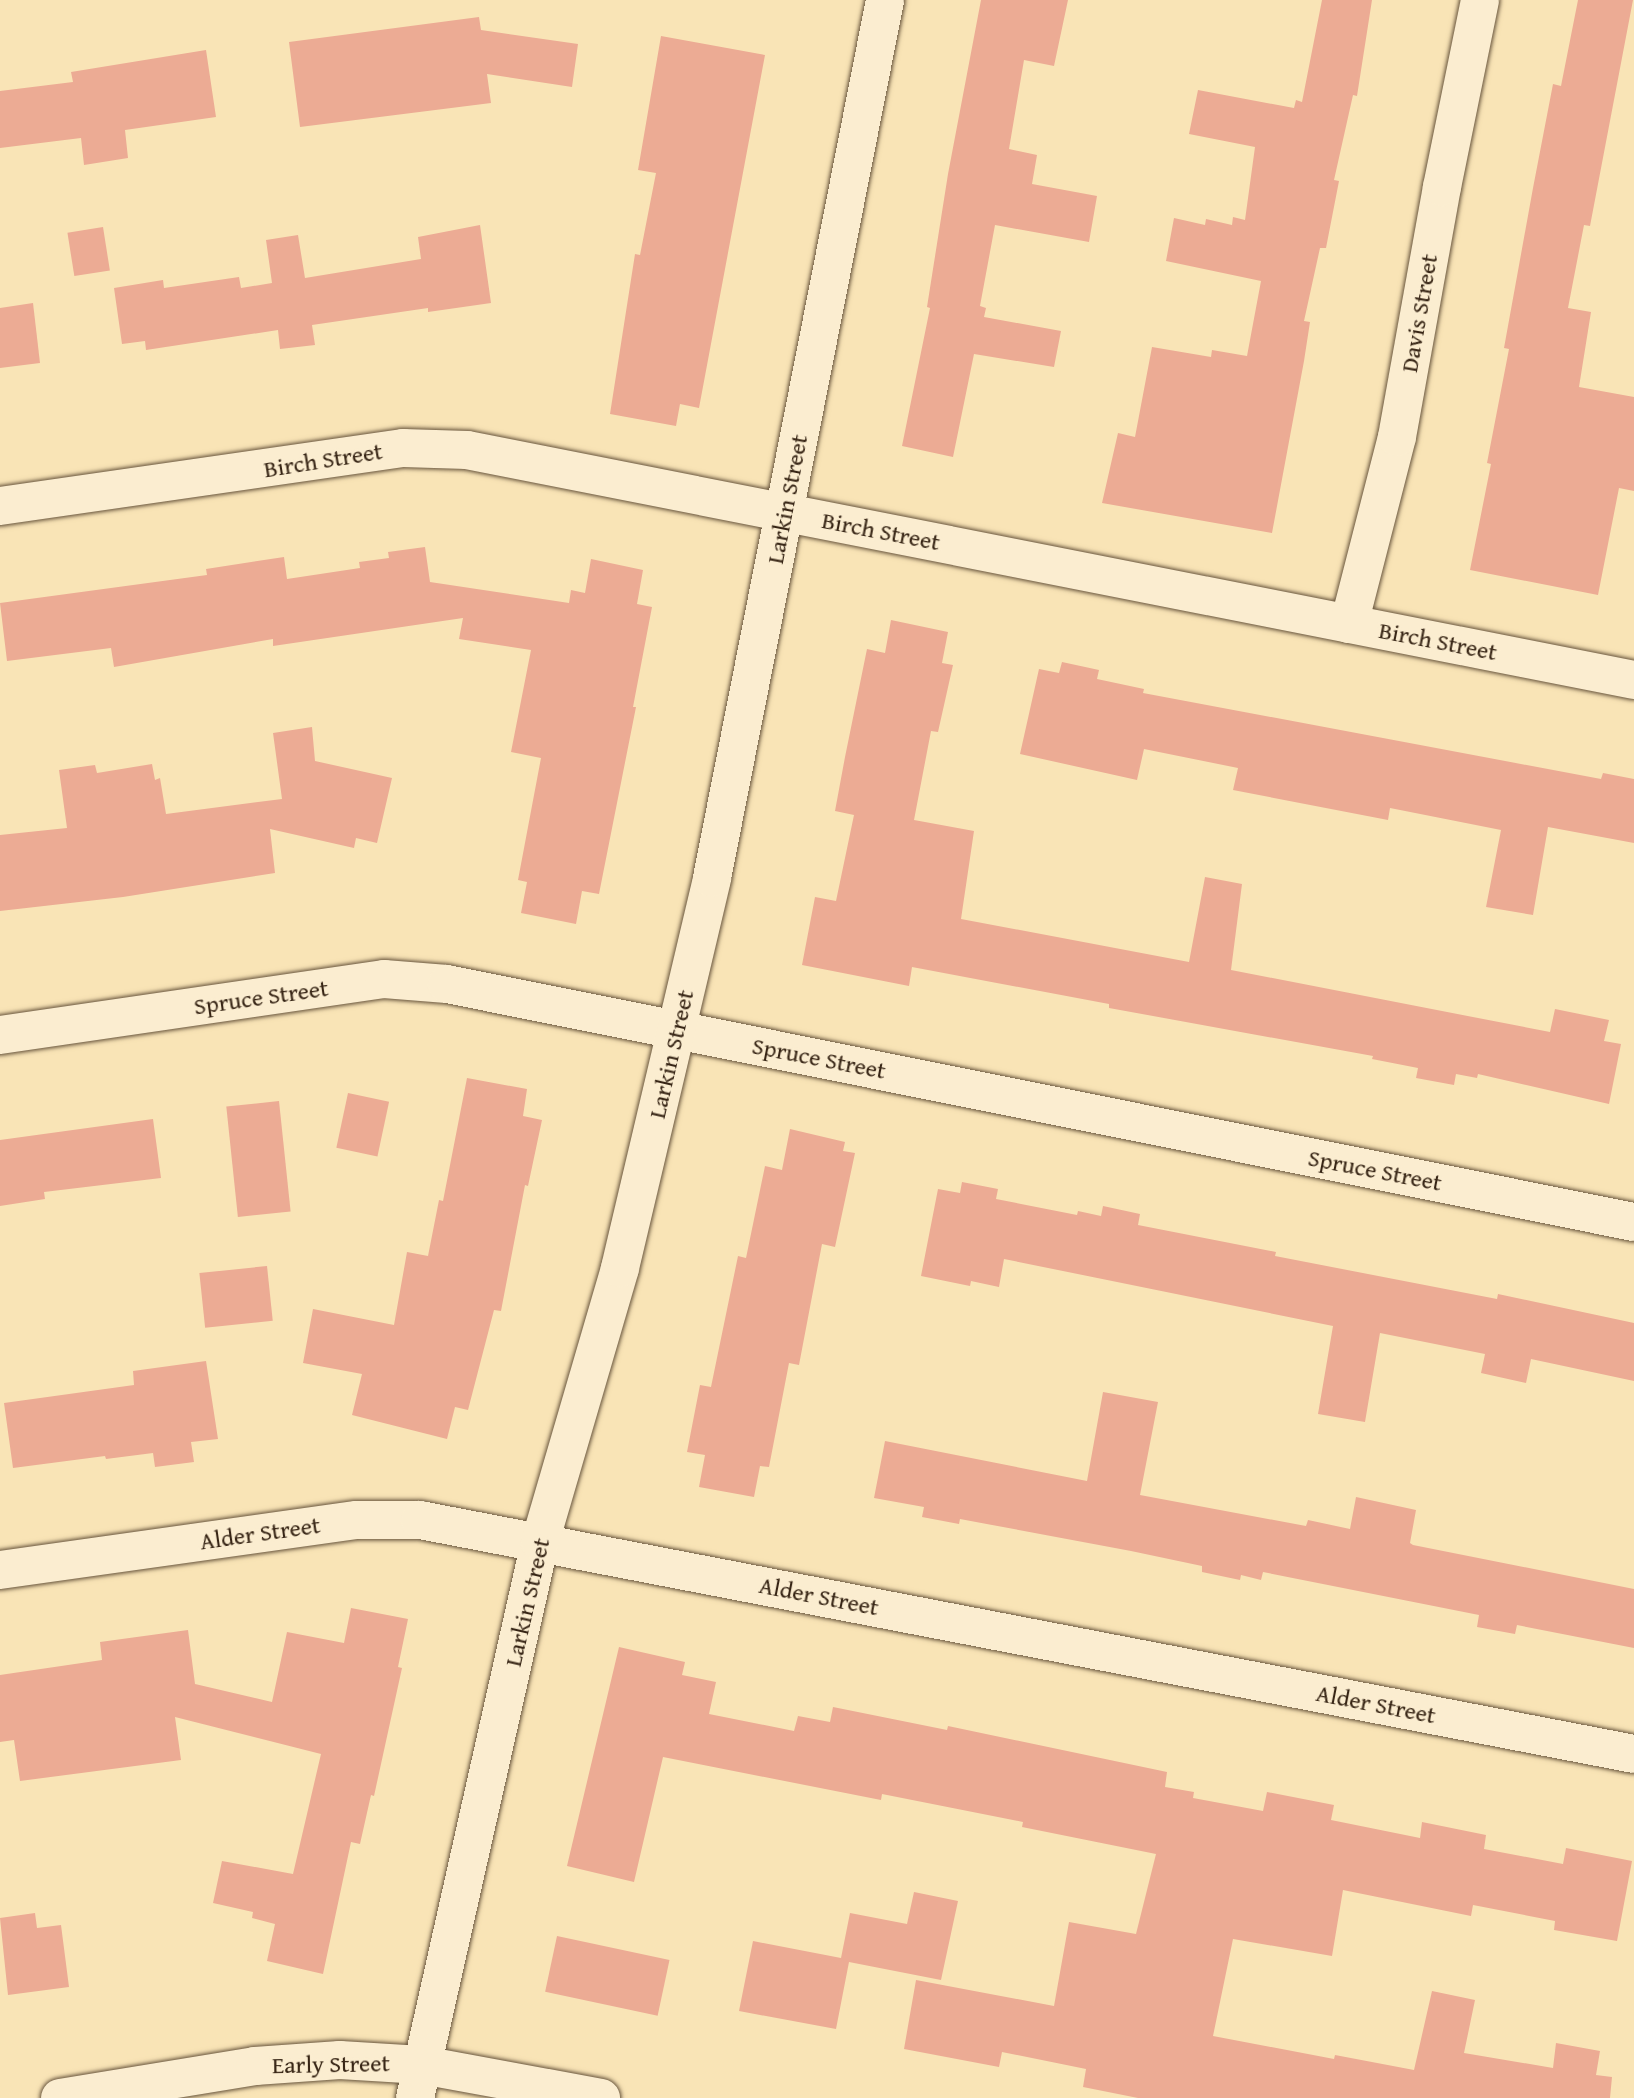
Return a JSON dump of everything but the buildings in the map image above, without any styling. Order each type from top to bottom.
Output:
[{"type":"street","name":"Larkin Street","points":[[419,2081],[540,1542],[620,1268],[712,878],[885,0]]},
{"type":"street","name":"Davis Street","points":[[1349,624],[1397,438],[1442,187],[1480,0]]},
{"type":"street","name":"Birch Street","points":[[0,506],[403,448],[467,450],[1634,680]]},
{"type":"street","name":"Spruce Street","points":[[0,1035],[384,979],[447,984],[1634,1222]]},
{"type":"street","name":"Alder Street","points":[[0,1570],[357,1520],[420,1520],[1634,1754]]},
{"type":"street","name":"Early Street","points":[[60,2098],[255,2066],[340,2060],[419,2081],[601,2098]]}]
